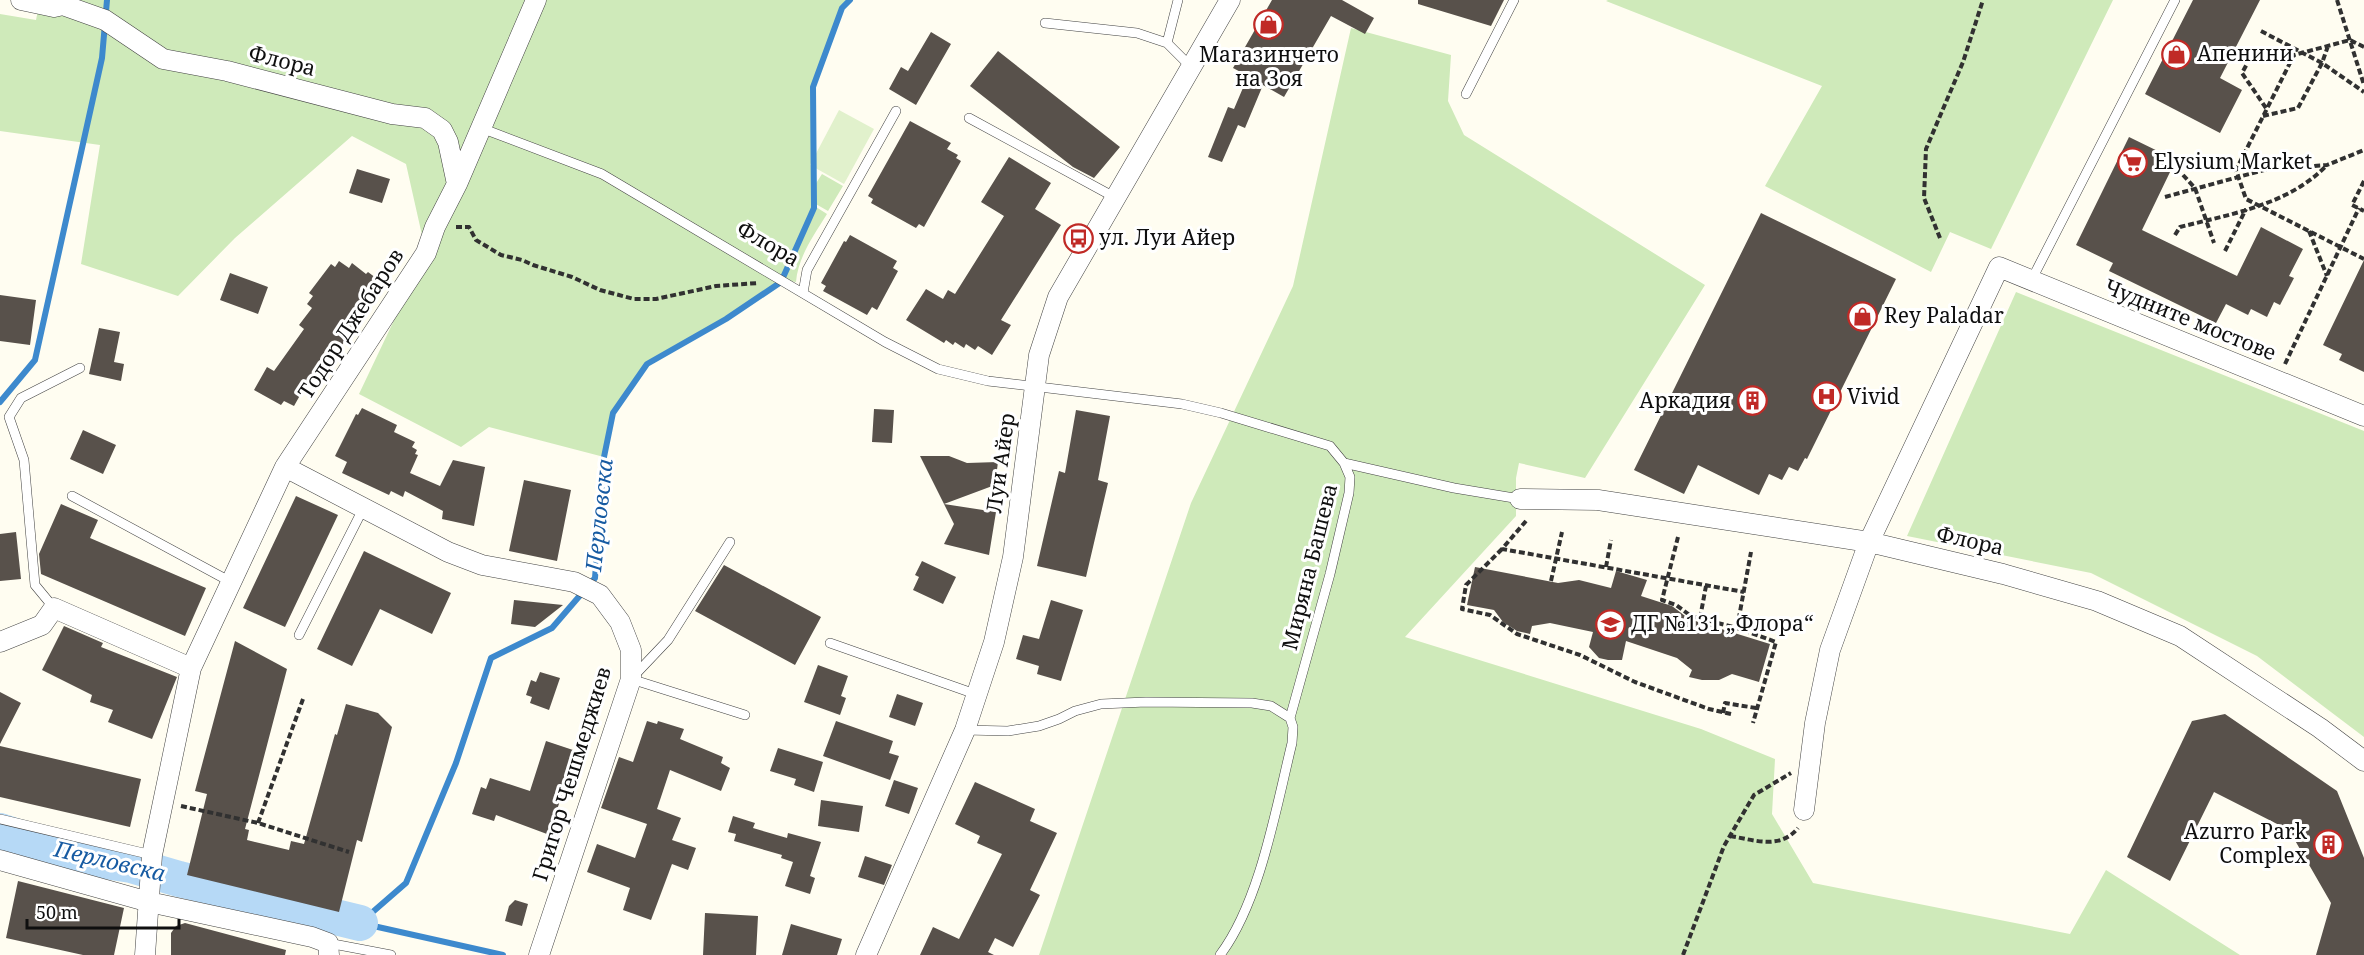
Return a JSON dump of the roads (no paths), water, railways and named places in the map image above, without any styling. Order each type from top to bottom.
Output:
[{"type":"street","name":"Флора","points":[[21,0],[57,4],[105,21],[163,59],[227,71],[392,114],[425,118],[442,130],[457,184]]},
{"type":"street","name":"Тодор Джебаров","points":[[145,955],[152,859],[191,668],[285,467],[426,253],[435,227],[457,184],[536,0]]},
{"type":"street","name":"Луи Айер","points":[[866,955],[965,730],[994,642],[1013,557],[1034,386],[1040,355],[1058,297],[1230,0]]},
{"type":"street","name":"Чудните мостове","points":[[1869,542],[1999,267],[2364,416]]},
{"type":"street","name":"Григор Чешмеджиев","points":[[285,467],[448,552],[482,565],[574,582],[600,595],[620,622],[631,650],[631,679],[539,955]]},
{"type":"street","name":"Флора","points":[[1520,499],[1598,500],[1869,542],[2003,574],[2097,601],[2180,636],[2320,728],[2364,761]]},
{"type":"street","points":[[1804,810],[1815,723],[1830,650],[1869,542]]},
{"type":"street","points":[[0,642],[42,625],[54,608],[191,668]]},
{"type":"street","points":[[0,860],[312,937],[328,949]]},
{"type":"lane","points":[[1167,43],[1178,0]]},
{"type":"lane","points":[[1466,94],[1514,0]]},
{"type":"lane","points":[[2031,281],[2175,0]]},
{"type":"lane","points":[[1045,23],[1137,33],[1167,43],[1191,67]]},
{"type":"lane","points":[[803,293],[807,270],[896,111]]},
{"type":"lane","points":[[969,117],[1116,198]]},
{"type":"lane","name":"Флора","points":[[481,128],[602,174],[885,342],[938,369],[988,381],[1034,386]]},
{"type":"lane","points":[[54,608],[35,585],[24,460],[9,417],[21,398],[80,368]]},
{"type":"lane","name":"Миряна Башева","points":[[1034,386],[1182,404],[1221,413],[1330,446],[1344,462],[1350,477],[1349,493],[1330,573],[1290,718],[1293,727],[1292,743],[1256,881],[1243,918],[1220,955]]},
{"type":"lane","points":[[1344,462],[1454,488],[1520,499]]},
{"type":"lane","points":[[72,496],[231,582]]},
{"type":"lane","points":[[299,635],[363,509]]},
{"type":"lane","points":[[730,542],[668,640],[631,679],[745,715]]},
{"type":"lane","points":[[830,643],[978,695]]},
{"type":"lane","points":[[965,730],[1008,731],[1040,726],[1075,711],[1101,705],[1146,702],[1252,703],[1271,706],[1290,718]]},
{"type":"lane","points":[[0,819],[152,859]]},
{"type":"lane","points":[[328,949],[391,955]]},
{"type":"waterway","points":[[0,402],[35,360],[102,58],[107,0]]},
{"type":"waterway","name":"Перловска","points":[[360,923],[406,883],[456,763],[491,658],[552,628],[595,578],[604,457],[613,413],[647,364],[726,319],[781,282],[814,208],[813,87],[842,8],[850,0]]},
{"type":"waterway","name":"Перловска","points":[[0,831],[79,857],[131,865],[360,923]]},
{"type":"waterway","points":[[360,923],[503,955]]},
{"type":"place","name":"Магазинчето на Зоя","points":[[1269,24]]},
{"type":"place","name":"Апенини","points":[[2176,54]]},
{"type":"place","name":"Elysium Market","points":[[2133,162]]},
{"type":"place","name":"ул. Луи Айер","points":[[1078,238]]},
{"type":"place","name":"Rey Paladar","points":[[1863,316]]},
{"type":"place","name":"Vivid","points":[[1826,397]]},
{"type":"place","name":"Аркадия","points":[[1752,401]]},
{"type":"place","name":"ДГ №131 „Флора“","points":[[1610,624]]},
{"type":"place","name":"Azurro Park Complex","points":[[2328,844]]}]
